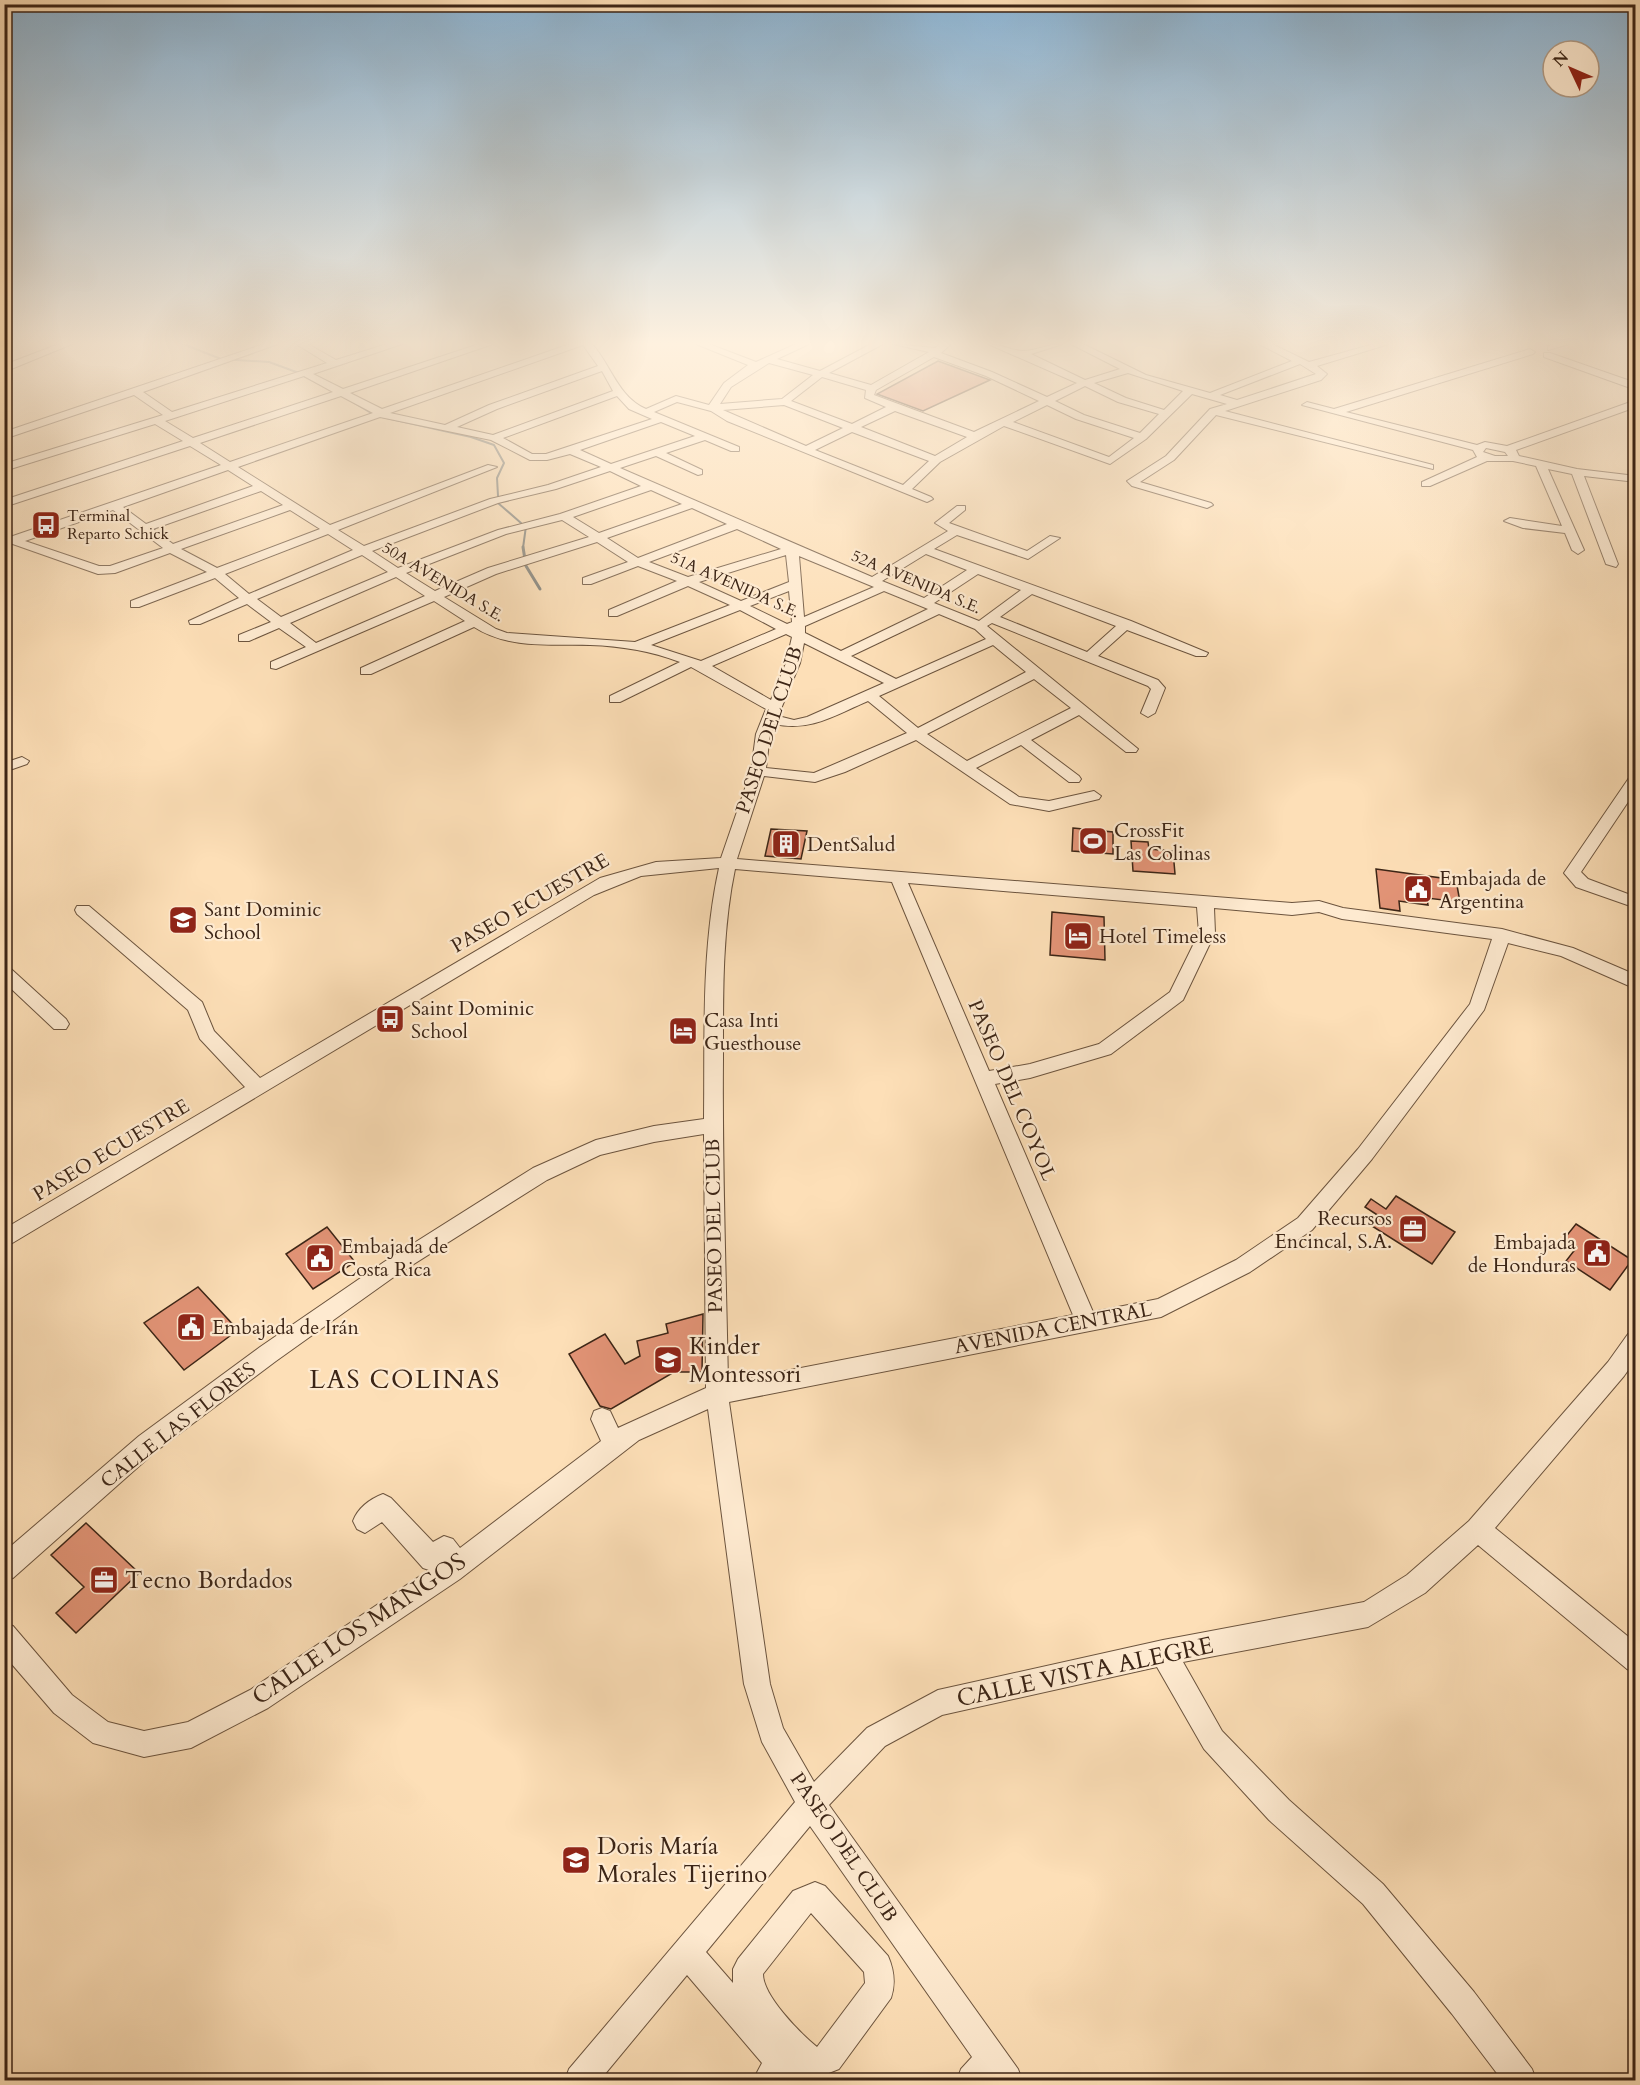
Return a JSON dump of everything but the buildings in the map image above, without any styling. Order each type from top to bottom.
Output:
[{"type":"street","points":[[4,468],[89,441]]},
{"type":"street","points":[[9,539],[115,506],[303,441]]},
{"type":"street","points":[[500,441],[530,457],[547,457],[596,441]]},
{"type":"street","points":[[195,621],[361,551],[494,501],[552,487],[691,441]]},
{"type":"street","points":[[715,441],[735,449]]},
{"type":"street","points":[[786,441],[927,499]]},
{"type":"street","points":[[806,450],[824,441]]},
{"type":"street","points":[[887,441],[936,460]]},
{"type":"street","points":[[905,490],[936,460],[966,441]]},
{"type":"street","points":[[1056,441],[1126,467],[1170,458],[1186,441]]},
{"type":"street","points":[[1126,467],[1139,441]]},
{"type":"street","points":[[1330,441],[1429,467]]},
{"type":"street","points":[[1439,441],[1481,453]]},
{"type":"street","points":[[1510,454],[1541,441]]},
{"type":"street","points":[[4,504],[190,442]]},
{"type":"street","name":"50A AVENIDA S.E.","points":[[190,442],[491,632],[514,639],[605,642],[637,646],[698,663],[770,713]]},
{"type":"street","points":[[1426,484],[1481,453],[1485,446],[1540,465],[1635,479]]},
{"type":"street","points":[[571,450],[792,549]]},
{"type":"street","points":[[657,453],[698,472]]},
{"type":"street","points":[[1540,465],[1578,550]]},
{"type":"street","points":[[135,604],[492,467]]},
{"type":"street","points":[[1126,467],[1134,478],[1133,483],[1207,505]]},
{"type":"street","points":[[1577,471],[1612,564]]},
{"type":"street","points":[[144,528],[260,486]]},
{"type":"street","points":[[244,638],[395,573],[502,532],[564,516],[651,486]]},
{"type":"street","points":[[276,665],[492,571],[549,555],[693,504]]},
{"type":"street","points":[[115,506],[172,549],[216,572],[247,598],[314,647]]},
{"type":"street","points":[[9,539],[98,570],[111,570],[290,506]]},
{"type":"street","points":[[961,508],[941,523],[956,531],[1028,555],[1054,538]]},
{"type":"street","name":"51A AVENIDA S.E.","points":[[564,516],[635,561],[688,581],[795,629],[894,683]]},
{"type":"street","points":[[1510,521],[1523,525],[1569,530]]},
{"type":"street","points":[[587,581],[635,561],[739,524]]},
{"type":"street","points":[[615,699],[698,663],[795,629],[880,583],[925,550],[956,531]]},
{"type":"street","points":[[613,613],[688,581],[792,549]]},
{"type":"street","name":"52A AVENIDA S.E.","points":[[792,549],[880,583],[938,609],[985,622],[994,640],[1131,749]]},
{"type":"street","name":"PASEO DEL CLUB","points":[[792,549],[795,584],[793,663],[763,734],[758,771],[735,833],[720,900],[715,961],[713,1125],[717,1394],[757,1684],[771,1733],[811,1804],[990,2073]]},
{"type":"street","points":[[925,550],[1201,653]]},
{"type":"street","points":[[925,603],[977,570]]},
{"type":"street","points":[[637,646],[795,584]]},
{"type":"street","points":[[985,622],[1031,589]]},
{"type":"street","points":[[841,656],[938,609]]},
{"type":"street","points":[[366,671],[473,622]]},
{"type":"street","points":[[985,622],[1089,657],[1154,683],[1158,688],[1148,713]]},
{"type":"street","points":[[1089,657],[1126,624]]},
{"type":"street","points":[[770,713],[794,724],[811,721],[994,640]]},
{"type":"street","points":[[758,771],[815,778],[917,734],[1035,673]]},
{"type":"street","points":[[869,695],[917,734],[1015,801],[1032,806],[1049,806],[1094,796]]},
{"type":"street","points":[[965,768],[1080,709]]},
{"type":"street","points":[[1023,740],[1074,779]]},
{"type":"street","points":[[4,768],[22,761]]},
{"type":"street","points":[[1635,778],[1574,867],[1573,875],[1582,883],[1635,903]]},
{"type":"street","name":"PASEO ECUESTRE","points":[[4,1240],[607,881],[630,871],[659,866],[728,863],[1205,901],[1292,909],[1328,917],[1342,913],[1502,935],[1578,954],[1635,983]]},
{"type":"street","name":"PASEO DEL COYOL","points":[[897,875],[1086,1321]]},
{"type":"street","points":[[982,1079],[1030,1071],[1105,1048],[1177,996],[1207,933],[1205,901]]},
{"type":"street","points":[[83,910],[196,1007],[206,1034],[259,1089]]},
{"type":"street","name":"AVENIDA CENTRAL","points":[[717,1394],[1161,1308],[1243,1266],[1305,1224],[1365,1154],[1478,1006],[1502,935]]},
{"type":"street","points":[[4,972],[60,1024]]},
{"type":"street","name":"CALLE LAS FLORES","points":[[4,1569],[147,1444],[268,1354],[391,1269],[530,1180],[596,1148],[654,1134],[713,1125]]},
{"type":"street","name":"CALLE VISTA ALEGRE","points":[[580,2080],[811,1804],[876,1737],[938,1703],[1163,1653],[1368,1614],[1416,1584],[1478,1529],[1616,1369],[1635,1341]]},
{"type":"street","name":"CALLE LOS MANGOS","points":[[4,1635],[63,1704],[102,1734],[144,1744],[191,1735],[259,1699],[458,1564],[614,1443],[652,1421],[717,1394]]},
{"type":"street","points":[[602,1419],[614,1443]]},
{"type":"street","points":[[365,1521],[383,1506],[432,1559],[444,1548],[458,1564]]},
{"type":"street","points":[[1478,1529],[1635,1660]]},
{"type":"street","points":[[1163,1653],[1213,1740],[1279,1810],[1373,1894],[1463,2003],[1521,2080]]},
{"type":"street","points":[[815,1896],[878,1966],[880,1987],[828,2058],[816,2063],[806,2060],[785,2067],[748,1990],[746,1979],[748,1968],[803,1901],[815,1896]]},
{"type":"street","points":[[687,1952],[785,2067]]},
{"type":"waterway","points":[[483,441],[494,445],[504,463],[497,478],[498,496]]},
{"type":"waterway","points":[[498,503],[521,523]]},
{"type":"waterway","points":[[523,547],[526,526]]},
{"type":"waterway","points":[[523,547],[526,566],[540,589]]},
{"type":"place","name":"Terminal Reparto Schick","points":[[46,525]]},
{"type":"place","name":"CrossFit Las Colinas","points":[[1093,841]]},
{"type":"place","name":"DentSalud","points":[[786,844]]},
{"type":"place","name":"Embajada de Argentina","points":[[1418,889]]},
{"type":"place","name":"Sant Dominic School","points":[[183,920]]},
{"type":"place","name":"Hotel Timeless","points":[[1078,936]]},
{"type":"place","name":"Saint Dominic School","points":[[390,1019]]},
{"type":"place","name":"Casa Inti Guesthouse","points":[[683,1031]]},
{"type":"place","name":"Recursos Encincal, S.A.","points":[[1413,1229]]},
{"type":"place","name":"Embajada de Honduras","points":[[1597,1253]]},
{"type":"place","name":"Embajada de Costa Rica","points":[[320,1258]]},
{"type":"place","name":"Embajada de Irán","points":[[191,1327]]},
{"type":"place","name":"Kinder Montessori","points":[[668,1360]]},
{"type":"place","name":"Tecno Bordados","points":[[104,1580]]},
{"type":"place","name":"Doris María Morales Tijerino","points":[[576,1860]]},
{"type":"district","name":"LAS COLINAS","points":[[405,1379]]}]
